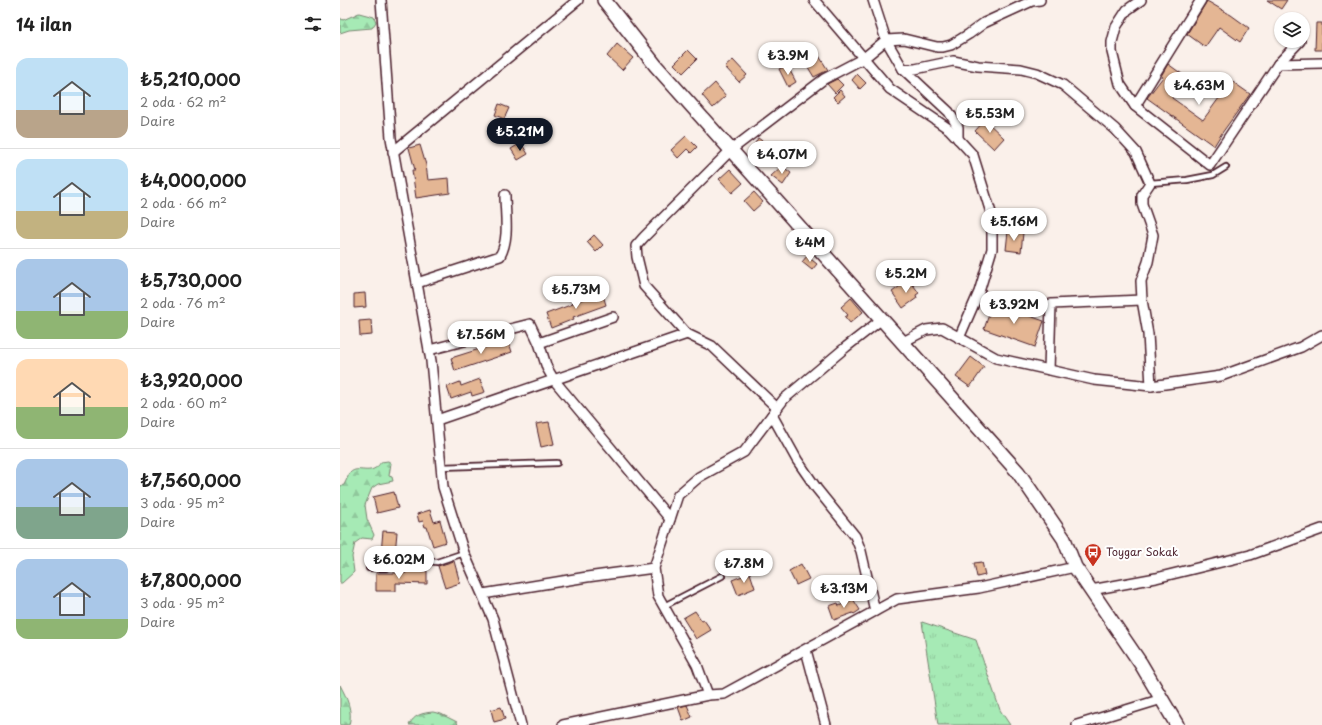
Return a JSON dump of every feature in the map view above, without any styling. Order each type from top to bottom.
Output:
[{"type":"street","points":[[381,0],[391,138],[429,350],[443,487],[464,553],[493,619],[521,725]]},
{"type":"street","points":[[393,152],[578,0]]},
{"type":"street","points":[[604,0],[656,66],[1018,472],[1064,539],[1075,567],[1142,664],[1177,725]]},
{"type":"street","points":[[814,0],[890,89],[949,129],[973,155],[992,216],[992,248],[979,292],[959,338]]},
{"type":"street","points":[[874,0],[886,40],[903,69],[949,112],[958,127],[958,139]]},
{"type":"street","points":[[875,610],[862,551],[855,536],[817,489],[797,460],[775,412],[712,346],[687,334],[644,286],[636,246],[731,150],[824,79],[864,58],[886,40],[904,39],[937,47],[951,45],[984,23],[1032,1],[1040,0]]},
{"type":"street","points":[[1141,0],[1127,10],[1116,27],[1112,42],[1112,52],[1120,84],[1135,106],[1210,165],[1278,64],[1293,48]]},
{"type":"street","points":[[1135,106],[1201,0]]},
{"type":"street","points":[[903,69],[953,61],[978,66],[1021,69],[1063,85],[1115,129],[1136,152],[1150,183],[1142,195],[1142,204],[1153,235],[1152,246],[1141,281],[1142,300],[1148,334],[1151,386]]},
{"type":"street","points":[[1278,64],[1322,63]]},
{"type":"street","points":[[417,283],[500,256],[504,249],[506,240],[505,195]]},
{"type":"street","points":[[1049,370],[1052,304],[1142,300]]},
{"type":"street","points":[[539,343],[613,317]]},
{"type":"street","points":[[708,694],[697,665],[658,596],[654,568],[678,495],[699,477],[744,452],[784,399],[882,319]]},
{"type":"street","points":[[429,350],[530,324],[539,343],[547,368],[554,380],[670,519]]},
{"type":"street","points":[[903,342],[926,330],[942,328],[996,358],[1094,380],[1151,386],[1221,376],[1301,348],[1322,335]]},
{"type":"street","points":[[437,420],[687,334]]},
{"type":"street","points":[[1091,590],[1156,578],[1250,555],[1322,529]]},
{"type":"street","points":[[563,725],[708,694],[724,694],[897,599],[979,588],[1075,567]]},
{"type":"street","points":[[483,594],[654,568]]},
{"type":"street","points":[[806,650],[826,725]]},
{"type":"street","points":[[1077,725],[1162,699]]},
{"type":"lane","points":[[1150,183],[1187,180],[1213,175],[1226,167]]},
{"type":"lane","points":[[441,467],[557,463]]},
{"type":"lane","points":[[369,568],[386,568],[416,560],[436,562],[464,553]]},
{"type":"lane","points":[[664,606],[722,576]]},
{"type":"green space","points":[[359,13],[374,17],[376,22],[372,28],[349,30],[340,33],[340,18],[343,20]]},
{"type":"green space","points":[[388,461],[391,463],[389,476],[392,477],[393,481],[378,484],[372,488],[365,505],[367,519],[374,535],[372,539],[362,538],[355,543],[352,557],[354,572],[342,583],[340,583],[340,486],[344,485],[350,473],[353,471],[373,469],[381,462]]},
{"type":"green space","points":[[922,622],[976,640],[1000,710],[1010,725],[938,725]]},
{"type":"green space","points":[[340,685],[350,710],[349,725],[340,725]]},
{"type":"green space","points":[[433,712],[441,714],[457,722],[458,725],[409,725],[413,719],[419,715]]},
{"type":"building","points":[[1267,0],[1287,0],[1281,9]]},
{"type":"building","points":[[1207,1],[1231,15],[1249,28],[1240,42],[1219,27],[1205,47],[1187,34]]},
{"type":"building","points":[[1316,23],[1322,23],[1322,50],[1315,50]]},
{"type":"building","points":[[617,44],[633,58],[622,70],[607,56]]},
{"type":"building","points":[[688,50],[697,59],[683,73],[674,64]]},
{"type":"building","points":[[819,56],[828,70],[814,77],[806,64]]},
{"type":"building","points":[[733,60],[747,75],[739,82],[725,67]]},
{"type":"building","points":[[1168,64],[1186,77],[1172,98],[1203,120],[1222,94],[1220,93],[1230,80],[1250,94],[1214,146],[1147,98],[1163,77],[1161,76]]},
{"type":"building","points":[[787,65],[796,82],[788,87],[779,69]]},
{"type":"building","points":[[857,74],[866,83],[860,89],[852,80]]},
{"type":"building","points":[[837,79],[843,85],[835,93],[827,84]]},
{"type":"building","points":[[715,83],[726,96],[713,108],[702,95]]},
{"type":"building","points":[[840,90],[845,96],[838,102],[833,97]]},
{"type":"building","points":[[499,104],[509,108],[504,119],[495,115]]},
{"type":"building","points":[[985,120],[1004,138],[994,149],[975,131]]},
{"type":"building","points":[[686,136],[697,147],[691,153],[687,149],[678,158],[671,150]]},
{"type":"building","points":[[758,138],[765,143],[759,153],[752,149]]},
{"type":"building","points":[[521,143],[528,154],[518,160],[511,149]]},
{"type":"building","points":[[420,145],[426,165],[428,180],[449,178],[450,193],[416,198],[412,170],[415,170],[409,148]]},
{"type":"building","points":[[782,166],[791,173],[783,185],[771,176]]},
{"type":"building","points":[[730,169],[743,183],[732,193],[719,179]]},
{"type":"building","points":[[754,192],[763,202],[753,211],[744,201]]},
{"type":"building","points":[[1008,231],[1023,233],[1021,252],[1006,250]]},
{"type":"building","points":[[594,235],[603,245],[596,252],[587,242]]},
{"type":"building","points":[[807,256],[817,264],[812,270],[802,262]]},
{"type":"building","points":[[907,281],[908,284],[911,282],[919,293],[916,295],[917,298],[903,308],[892,292]]},
{"type":"building","points":[[602,292],[606,305],[573,317],[574,319],[551,328],[546,314]]},
{"type":"building","points":[[365,293],[366,307],[354,308],[354,294]]},
{"type":"building","points":[[851,298],[863,312],[850,323],[845,317],[848,315],[841,307]]},
{"type":"building","points":[[993,303],[1044,321],[1035,347],[984,329]]},
{"type":"building","points":[[371,320],[372,335],[360,336],[359,321]]},
{"type":"building","points":[[508,340],[512,352],[455,371],[451,358]]},
{"type":"building","points":[[971,357],[984,367],[970,387],[956,377]]},
{"type":"building","points":[[480,379],[485,392],[472,396],[471,392],[451,399],[447,387],[460,382],[461,386]]},
{"type":"building","points":[[549,422],[554,444],[541,447],[536,424]]},
{"type":"building","points":[[394,492],[398,508],[377,513],[373,497]]},
{"type":"building","points":[[430,510],[434,522],[440,520],[446,542],[433,546],[427,527],[425,527],[423,521],[419,522],[417,514]]},
{"type":"building","points":[[383,531],[397,532],[395,554],[381,553]]},
{"type":"building","points":[[454,561],[460,583],[445,588],[438,566]]},
{"type":"building","points":[[982,562],[985,575],[977,577],[974,563]]},
{"type":"building","points":[[801,564],[809,579],[796,585],[789,571]]},
{"type":"building","points":[[406,571],[427,571],[427,584],[396,583],[396,591],[376,591],[376,573],[406,573]]},
{"type":"building","points":[[750,573],[755,588],[738,595],[732,580]]},
{"type":"building","points":[[853,599],[860,610],[854,614],[853,613],[834,620],[829,606],[838,603],[839,606]]},
{"type":"building","points":[[695,611],[711,630],[696,639],[683,618]]},
{"type":"building","points":[[687,705],[692,717],[683,721],[678,707]]},
{"type":"building","points":[[501,707],[505,719],[494,722],[491,710]]},
{"type":"place","name":"Toygar Sokak","points":[[1093,567]]}]
